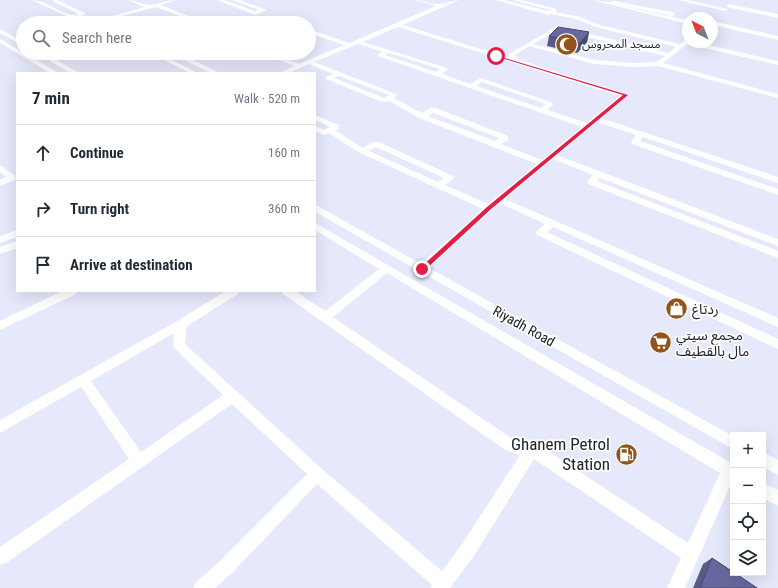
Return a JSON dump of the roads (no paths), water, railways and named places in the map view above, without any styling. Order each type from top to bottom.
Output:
[{"type":"street","points":[[34,0],[69,16]]},
{"type":"street","points":[[54,0],[83,14],[75,16]]},
{"type":"street","points":[[131,0],[149,7]]},
{"type":"street","points":[[120,16],[174,0]]},
{"type":"street","points":[[219,0],[264,16]]},
{"type":"street","points":[[234,0],[264,10],[256,13]]},
{"type":"street","points":[[417,0],[441,6]]},
{"type":"street","points":[[316,59],[457,0]]},
{"type":"street","points":[[498,0],[548,13],[551,12],[578,18],[582,21],[598,26],[644,37],[682,42]]},
{"type":"street","points":[[515,0],[555,10],[551,12]]},
{"type":"street","points":[[594,0],[682,21]]},
{"type":"street","points":[[680,0],[689,1],[721,13],[765,14],[778,16]]},
{"type":"street","points":[[721,13],[737,0]]},
{"type":"street","points":[[156,5],[185,16]]},
{"type":"street","points":[[167,16],[165,15],[175,12]]},
{"type":"street","points":[[765,14],[762,17],[778,20]]},
{"type":"street","points":[[718,24],[778,38]]},
{"type":"street","points":[[398,25],[626,95],[489,208],[422,269]]},
{"type":"street","points":[[316,26],[330,31],[322,36]]},
{"type":"street","points":[[496,56],[511,55],[557,28],[669,55]]},
{"type":"street","points":[[0,31],[16,40]]},
{"type":"street","points":[[746,31],[742,35],[778,43]]},
{"type":"street","points":[[316,34],[349,45]]},
{"type":"street","points":[[0,41],[16,50]]},
{"type":"street","points":[[358,42],[445,69],[437,74]]},
{"type":"street","points":[[528,44],[594,62],[635,65],[658,64],[778,96]]},
{"type":"street","points":[[658,64],[682,45]]},
{"type":"street","points":[[712,48],[778,64]]},
{"type":"street","points":[[389,51],[380,55],[588,126]]},
{"type":"street","points":[[725,51],[721,55],[778,69]]},
{"type":"street","points":[[511,55],[516,61]]},
{"type":"street","points":[[33,60],[53,72]]},
{"type":"street","points":[[52,60],[74,72]]},
{"type":"street","points":[[166,60],[193,72]]},
{"type":"street","points":[[187,60],[214,72]]},
{"type":"street","points":[[286,60],[299,66]]},
{"type":"street","points":[[284,72],[313,60]]},
{"type":"street","points":[[308,62],[394,95],[384,100],[328,78],[338,74]]},
{"type":"street","points":[[470,86],[480,80],[551,104],[542,110]]},
{"type":"street","points":[[388,98],[422,116],[543,163]]},
{"type":"street","points":[[316,117],[336,127],[324,133],[316,129]]},
{"type":"street","points":[[596,119],[778,180]]},
{"type":"street","points":[[330,130],[363,151],[489,208]]},
{"type":"street","points":[[641,134],[635,142],[778,192]]},
{"type":"street","points":[[363,151],[376,144],[450,178],[439,186]]},
{"type":"street","points":[[552,156],[778,243]]},
{"type":"street","points":[[0,168],[12,178],[0,183]]},
{"type":"street","points":[[599,174],[591,182],[778,255]]},
{"type":"street","points":[[500,200],[778,323]]},
{"type":"street","name":"Riyadh Road","points":[[316,209],[730,441]]},
{"type":"street","points":[[552,223],[540,234],[778,344]]},
{"type":"street","points":[[316,227],[730,470]]},
{"type":"street","points":[[0,240],[16,233]]},
{"type":"street","points":[[0,251],[16,244]]},
{"type":"street","points":[[325,317],[387,268]]},
{"type":"street","points":[[0,326],[70,292]]},
{"type":"street","points":[[0,427],[181,324],[232,292]]},
{"type":"street","points":[[288,292],[510,445],[540,454],[691,554]]},
{"type":"street","points":[[179,346],[181,324]]},
{"type":"street","points":[[162,335],[179,346],[441,586],[468,550],[531,451]]},
{"type":"street","points":[[83,380],[139,461]]},
{"type":"street","points":[[0,557],[233,396]]},
{"type":"street","points":[[766,461],[778,468]]},
{"type":"street","points":[[676,588],[730,473]]},
{"type":"street","points":[[202,588],[226,567],[317,474]]},
{"type":"street","points":[[766,492],[778,498]]},
{"type":"place","name":"مسجد المحروس","points":[[566,44]]},
{"type":"place","name":"ردتاغ","points":[[677,309]]},
{"type":"place","name":"مجمع سيتي مال بالقطيف","points":[[661,343]]},
{"type":"place","name":"Ghanem Petrol Station","points":[[626,454]]}]
